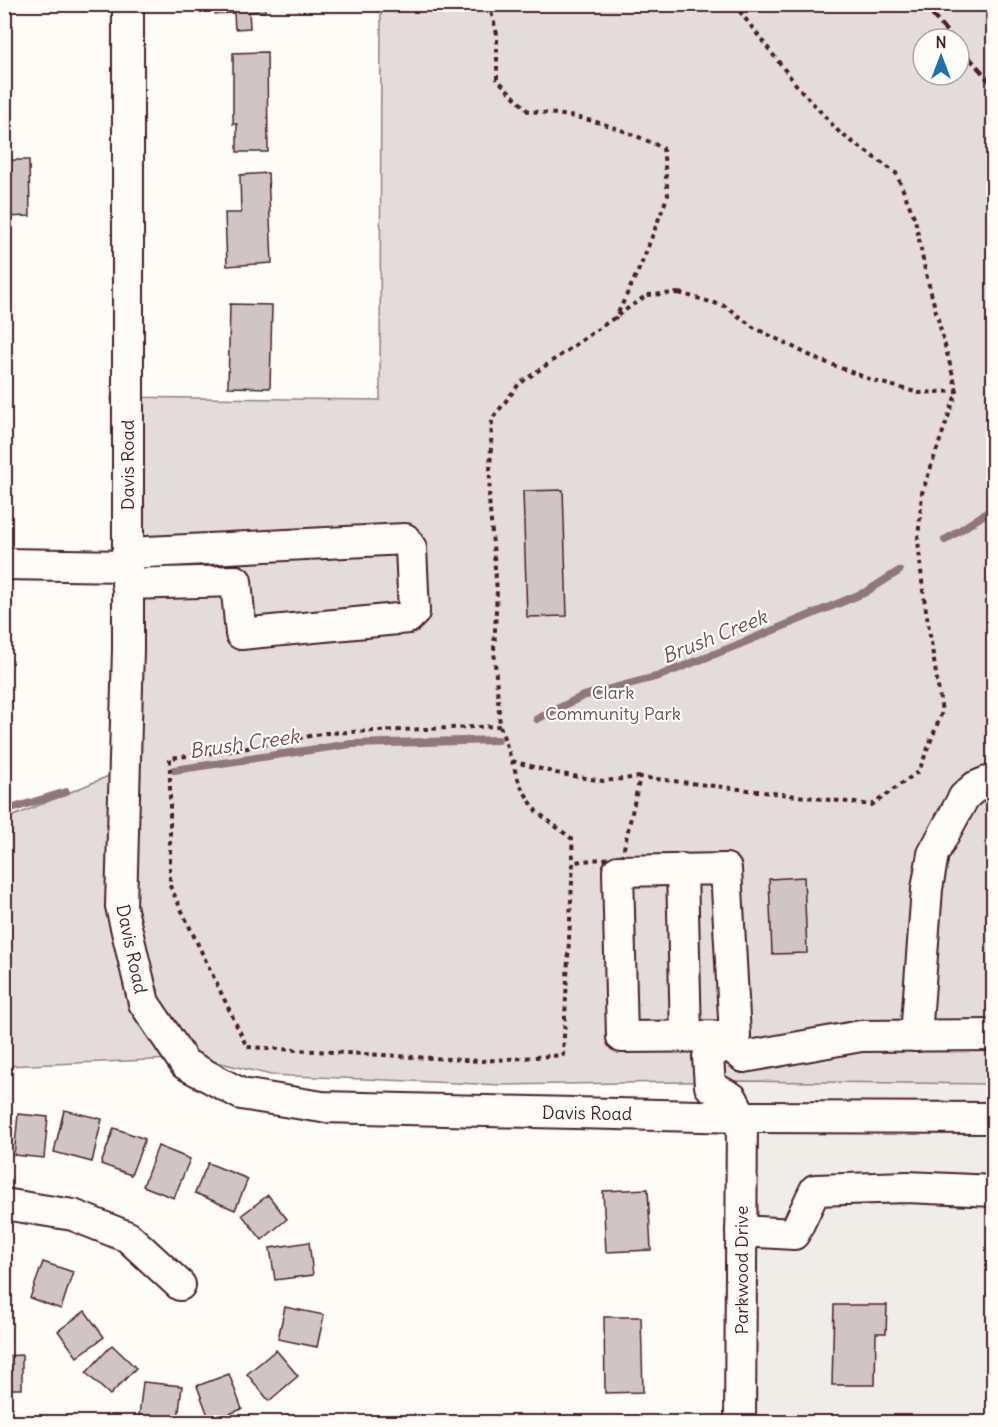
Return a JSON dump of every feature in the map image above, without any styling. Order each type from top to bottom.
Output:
[{"type":"street","name":"Davis Road","points":[[128,4],[127,568],[129,649],[121,906],[144,1003],[185,1064],[241,1094],[322,1107],[737,1107],[993,1118]]},
{"type":"street","points":[[127,568],[234,548],[405,539],[411,548],[414,612],[408,618],[241,634],[234,548]]},
{"type":"street","points":[[4,564],[127,568],[236,581]]},
{"type":"street","points":[[916,1036],[927,889],[933,854],[964,797],[975,787],[993,779]]},
{"type":"street","points":[[682,869],[686,1036]]},
{"type":"street","points":[[737,1107],[746,1086],[733,1043],[726,869],[618,870],[622,1037],[686,1036],[733,1043],[861,1036],[993,1035]]},
{"type":"street","name":"Parkwood Drive","points":[[737,1107],[741,1231],[740,1422]]},
{"type":"street","points":[[741,1231],[794,1234],[815,1190],[907,1187],[993,1191]]},
{"type":"street","points":[[4,1204],[73,1215],[128,1237],[180,1284]]},
{"type":"path","points":[[489,4],[497,34],[497,79],[528,111],[577,115],[621,128],[663,148],[668,195],[641,265],[615,319]]},
{"type":"path","points":[[512,761],[556,774],[603,782],[640,777],[872,805],[919,771],[942,712],[923,591],[918,539],[922,494],[957,391],[925,270],[915,219],[896,172],[840,133],[798,87],[734,4]]},
{"type":"path","points":[[501,726],[326,733],[237,750],[170,758],[170,886],[247,1047],[482,1061],[563,1055],[573,862],[572,839],[536,811],[520,785],[501,726],[494,650],[498,591],[489,499],[492,419],[519,384],[647,295],[679,293],[725,306],[753,327],[817,359],[875,381],[920,393],[957,391]]},
{"type":"path","points":[[573,862],[622,857],[640,777]]},
{"type":"shaded area","points":[[741,1081],[993,1084],[993,1422],[742,1422]]},
{"type":"green space","name":"Clark Community Park","points":[[381,5],[993,5],[993,1084],[741,1081],[502,1085],[271,1075],[199,1058],[5,1066],[4,820],[111,775],[111,918],[159,991],[121,906],[127,566],[111,397],[380,400]]},
{"type":"building","points":[[214,4],[265,4],[265,11],[249,12],[250,28],[235,29],[234,13],[215,14]]},
{"type":"building","points":[[267,52],[268,152],[237,152],[237,124],[233,124],[233,53]]},
{"type":"building","points":[[4,160],[29,160],[30,216],[4,217]]},
{"type":"building","points":[[268,173],[272,263],[227,266],[225,213],[241,213],[240,175]]},
{"type":"building","points":[[230,304],[272,305],[270,388],[228,387]]},
{"type":"building","points":[[563,490],[567,616],[527,617],[523,491]]},
{"type":"building","points":[[804,877],[807,953],[772,954],[769,879]]},
{"type":"building","points":[[64,1110],[102,1119],[92,1162],[54,1152]]},
{"type":"building","points":[[18,1114],[48,1117],[44,1158],[14,1155]]},
{"type":"building","points":[[114,1128],[145,1139],[131,1175],[101,1164]]},
{"type":"building","points":[[158,1146],[190,1159],[174,1198],[143,1186]]},
{"type":"building","points":[[208,1163],[248,1179],[235,1210],[195,1193]]},
{"type":"building","points":[[648,1189],[651,1250],[606,1252],[603,1191]]},
{"type":"building","points":[[268,1195],[287,1219],[262,1240],[242,1215]]},
{"type":"building","points":[[309,1242],[313,1275],[275,1280],[270,1248]]},
{"type":"building","points":[[43,1262],[73,1272],[61,1309],[30,1298]]},
{"type":"building","points":[[834,1305],[887,1305],[886,1333],[876,1333],[875,1385],[832,1385]]},
{"type":"building","points":[[285,1307],[324,1315],[317,1347],[278,1339]]},
{"type":"building","points":[[85,1311],[104,1337],[77,1357],[58,1331]]},
{"type":"building","points":[[604,1317],[641,1317],[643,1392],[605,1393]]},
{"type":"building","points":[[112,1345],[136,1368],[110,1395],[86,1373]]},
{"type":"building","points":[[276,1350],[298,1376],[269,1401],[247,1374]]},
{"type":"building","points":[[22,1355],[22,1389],[4,1389],[4,1356]]},
{"type":"building","points":[[229,1374],[242,1409],[210,1421],[197,1386]]},
{"type":"building","points":[[143,1382],[182,1386],[178,1420],[139,1416]]},
{"type":"building","points":[[883,1418],[883,1422],[830,1422],[830,1419]]},
{"type":"waterway","name":"Brush Creek","points":[[945,540],[994,508]]},
{"type":"waterway","name":"Brush Creek","points":[[537,719],[583,696],[659,676],[735,646],[866,592],[899,571]]},
{"type":"waterway","name":"Brush Creek","points":[[174,770],[351,744],[498,740]]},
{"type":"waterway","name":"Brush Creek","points":[[4,811],[66,792]]},
{"type":"railway","points":[[923,4],[943,27]]},
{"type":"railway","points":[[971,60],[994,86]]}]
